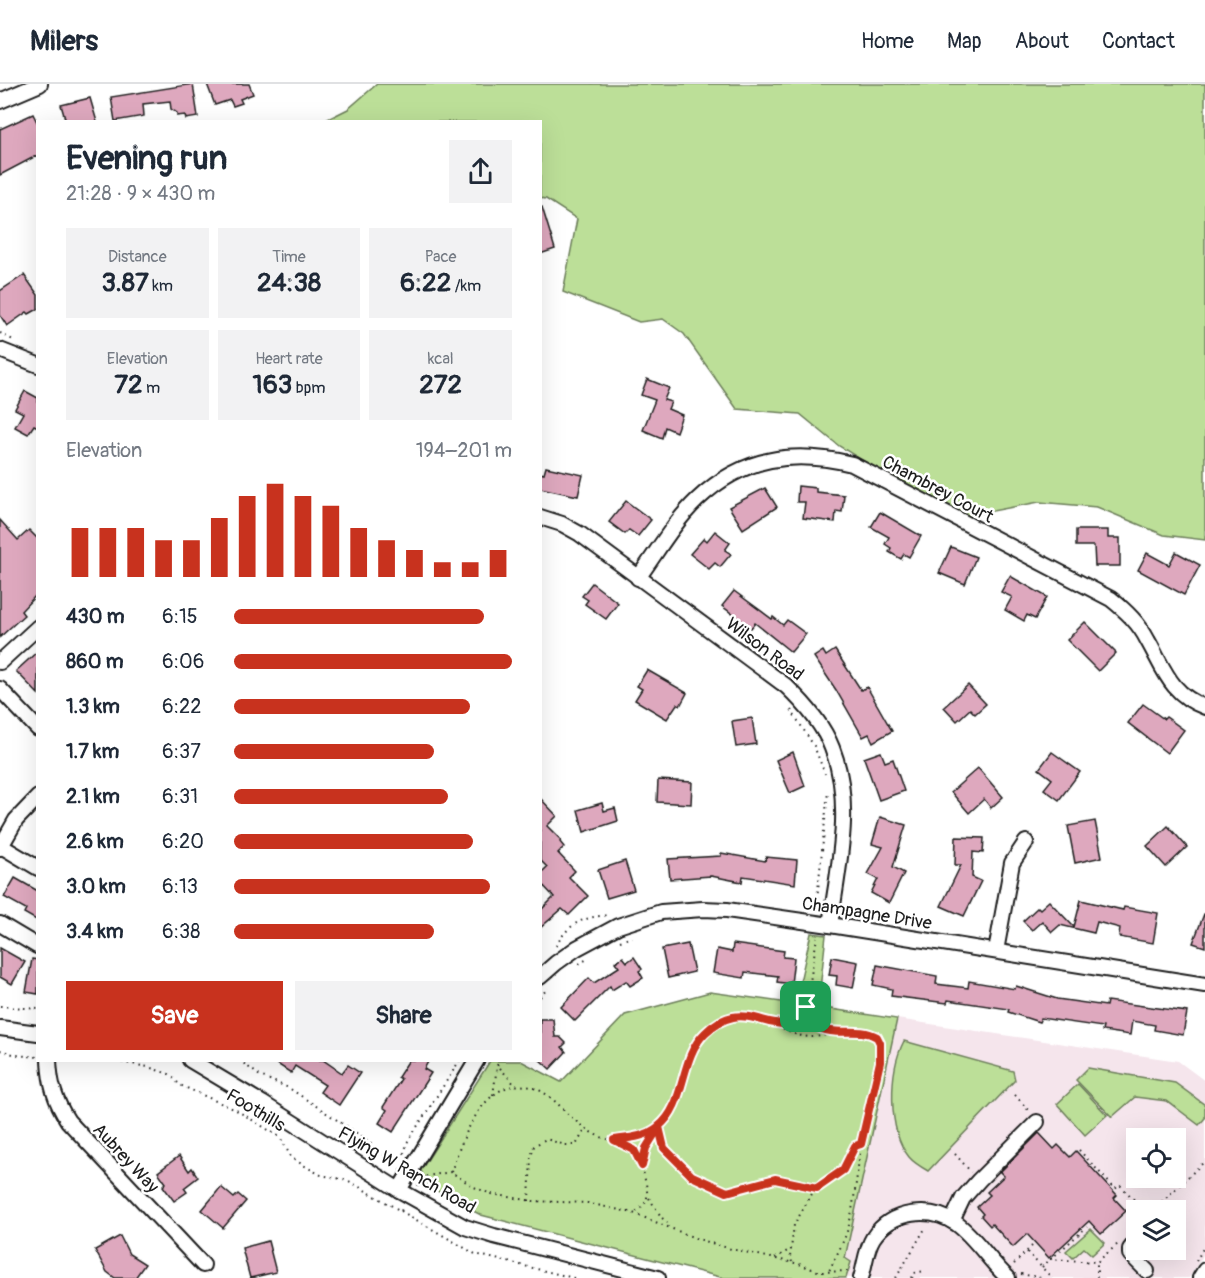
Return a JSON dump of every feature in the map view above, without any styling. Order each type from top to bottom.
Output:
[{"type":"street","points":[[0,101],[40,84]]},
{"type":"street","points":[[0,350],[36,364]]},
{"type":"street","name":"Chambrey Court","points":[[638,578],[686,513],[698,500],[730,476],[768,460],[809,456],[852,464],[1111,599],[1128,612],[1138,624],[1161,670],[1172,684],[1183,695],[1205,707]]},
{"type":"street","name":"Wilson Road","points":[[542,518],[562,524],[580,534],[786,686],[812,713],[832,747],[843,802],[843,827],[827,923]]},
{"type":"street","points":[[0,662],[36,629]]},
{"type":"street","points":[[0,689],[36,727]]},
{"type":"street","points":[[36,799],[16,819],[0,847],[36,867]]},
{"type":"street","points":[[996,951],[1012,863],[1026,842]]},
{"type":"street","name":"Champagne Drive","points":[[546,981],[556,963],[618,926],[661,912],[703,909],[728,910],[827,923],[1205,985]]},
{"type":"street","points":[[0,924],[36,945]]},
{"type":"street","points":[[0,1028],[36,1033]]},
{"type":"street","name":"Aubrey Way","points":[[49,1062],[53,1093],[68,1121],[203,1265]]},
{"type":"street","name":"Flying W Ranch Road","points":[[193,1062],[262,1102],[399,1190],[465,1227],[503,1239],[658,1278]]},
{"type":"street","points":[[399,1190],[476,1062]]},
{"type":"street","points":[[945,1218],[1037,1122]]},
{"type":"street","points":[[861,1278],[873,1238],[887,1224],[908,1214],[921,1212],[945,1218],[958,1225],[1009,1273]]},
{"type":"street","points":[[1136,1260],[1147,1271]]},
{"type":"street","points":[[1200,1278],[1205,1270]]},
{"type":"path","points":[[768,1023],[794,1022],[801,1018],[806,1007],[827,923],[816,910],[829,783],[814,746],[790,709]]},
{"type":"path","points":[[615,943],[637,934]]},
{"type":"path","points":[[576,966],[594,954]]},
{"type":"path","points":[[0,1006],[36,1009]]},
{"type":"path","points":[[806,1007],[809,1016],[820,1028],[833,1033]]},
{"type":"path","points":[[642,1166],[646,1148],[677,1098],[689,1059],[704,1034],[722,1021],[733,1016],[748,1016],[783,1031],[810,1037],[855,1031],[870,1033],[877,1037],[880,1043],[880,1062],[861,1144],[848,1228],[829,1270]]},
{"type":"path","points":[[0,1050],[16,1055],[36,1057]]},
{"type":"path","name":"Foothills","points":[[121,1062],[169,1074],[180,1085],[236,1110],[280,1137],[291,1157],[303,1165],[321,1174],[347,1180],[475,1254],[574,1278]]},
{"type":"path","points":[[242,1062],[260,1076],[289,1088],[367,1140],[380,1154],[393,1160],[403,1156],[408,1141],[459,1062]]},
{"type":"path","points":[[451,1172],[465,1133],[493,1095],[498,1062]]},
{"type":"path","points":[[499,1067],[516,1086]]},
{"type":"path","points":[[493,1095],[516,1086],[530,1087],[557,1102],[586,1129],[634,1150],[642,1166],[648,1196],[647,1202],[633,1214]]},
{"type":"path","points":[[1015,1095],[1037,1122]]},
{"type":"path","points":[[614,1140],[638,1136],[659,1127]]},
{"type":"path","points":[[659,1127],[664,1148],[692,1176],[727,1192],[775,1179],[817,1188]]},
{"type":"path","points":[[529,1200],[531,1157],[534,1146],[546,1138],[565,1145],[576,1144],[586,1129]]},
{"type":"path","points":[[792,1262],[794,1225],[817,1188],[843,1170],[855,1146],[861,1144]]},
{"type":"path","points":[[1079,1150],[1115,1189],[1120,1185],[1134,1200]]},
{"type":"path","points":[[955,1154],[979,1180]]},
{"type":"path","points":[[1164,1200],[1205,1161]]},
{"type":"path","points":[[418,1186],[427,1176],[451,1172],[474,1187],[491,1194],[529,1200],[588,1203],[633,1214],[713,1244],[792,1262],[820,1272],[847,1270]]},
{"type":"path","points":[[648,1196],[662,1218],[673,1228]]},
{"type":"path","points":[[896,1278],[931,1220],[945,1218]]},
{"type":"path","points":[[1042,1267],[1087,1227]]},
{"type":"path","points":[[1050,1260],[1097,1262],[1121,1241]]},
{"type":"path","points":[[1009,1273],[1035,1244]]},
{"type":"path","points":[[775,1258],[791,1249]]},
{"type":"path","points":[[1027,1252],[1052,1278]]},
{"type":"path","points":[[1097,1262],[1097,1278]]},
{"type":"path","points":[[912,1278],[914,1273],[925,1271]]},
{"type":"shaded area","points":[[897,1019],[1178,1061],[1205,1081],[1205,1252],[1189,1278],[846,1278],[851,1262],[845,1259]]},
{"type":"green space","points":[[377,84],[1205,84],[1205,540],[1164,535],[1097,507],[1039,502],[956,518],[839,446],[800,414],[737,409],[684,334],[663,319],[639,322],[563,292],[577,219],[542,198],[542,120],[326,120],[348,109]]},
{"type":"green space","points":[[811,933],[826,935],[818,1007],[897,1019],[845,1258],[851,1262],[846,1278],[724,1278],[481,1215],[426,1184],[421,1170],[489,1062],[523,1062],[561,1082],[625,1015],[710,992],[795,1004]]},
{"type":"green space","points":[[904,1041],[1013,1071],[1015,1080],[928,1171],[909,1157],[897,1132],[894,1116],[895,1068]]},
{"type":"green space","points":[[1088,1068],[1175,1083],[1205,1105],[1205,1118],[1199,1125],[1167,1101],[1135,1097],[1112,1117],[1076,1080]]},
{"type":"green space","points":[[1078,1084],[1107,1115],[1085,1135],[1057,1104]]},
{"type":"green space","points":[[1091,1229],[1105,1243],[1092,1255],[1084,1248],[1073,1258],[1066,1251]]},
{"type":"building","points":[[193,84],[198,117],[186,119],[185,115],[177,116],[177,113],[171,109],[170,101],[143,104],[144,116],[115,120],[111,97]]},
{"type":"building","points":[[207,84],[249,84],[253,94],[240,99],[242,103],[233,106],[230,100],[215,105]]},
{"type":"building","points":[[90,98],[96,120],[65,120],[61,105]]},
{"type":"building","points":[[33,114],[36,120],[36,156],[0,175],[0,129]]},
{"type":"building","points":[[542,207],[555,249],[542,253]]},
{"type":"building","points":[[24,275],[36,292],[36,310],[29,314],[27,312],[7,326],[0,315],[0,291]]},
{"type":"building","points":[[647,379],[669,388],[664,400],[671,402],[668,409],[682,415],[676,432],[665,427],[662,438],[643,430],[655,400],[641,395]]},
{"type":"building","points":[[25,391],[36,397],[36,426],[34,425],[28,434],[15,427],[23,413],[15,409]]},
{"type":"building","points":[[546,467],[583,475],[578,496],[542,488],[542,474],[544,474]]},
{"type":"building","points":[[798,486],[816,488],[816,492],[844,495],[842,512],[836,511],[835,522],[803,518],[805,502],[797,502]]},
{"type":"building","points":[[765,488],[777,507],[743,529],[729,507]]},
{"type":"building","points":[[626,501],[651,520],[638,536],[629,530],[625,534],[609,522]]},
{"type":"building","points":[[880,512],[921,536],[909,557],[904,554],[901,559],[889,552],[891,548],[885,544],[889,537],[871,527]]},
{"type":"building","points":[[0,520],[18,540],[29,530],[36,537],[36,595],[21,611],[24,615],[0,637]]},
{"type":"building","points":[[1076,530],[1108,530],[1108,538],[1120,538],[1120,566],[1095,566],[1094,546],[1076,546]]},
{"type":"building","points":[[715,531],[730,543],[725,550],[731,554],[720,567],[715,563],[709,569],[690,554],[704,538],[707,541]]},
{"type":"building","points":[[951,547],[976,557],[965,584],[939,573]]},
{"type":"building","points":[[1176,552],[1200,565],[1184,595],[1138,570],[1147,553],[1169,565]]},
{"type":"building","points":[[1010,576],[1047,597],[1035,619],[1027,615],[1024,621],[1005,610],[1012,597],[1001,592]]},
{"type":"building","points":[[592,583],[618,603],[606,619],[585,604],[588,600],[582,596]]},
{"type":"building","points":[[734,591],[772,619],[773,617],[783,625],[787,620],[806,634],[791,652],[755,623],[751,628],[722,606]]},
{"type":"building","points":[[1085,622],[1116,653],[1098,671],[1067,640]]},
{"type":"building","points":[[835,650],[861,690],[867,687],[892,731],[873,742],[869,734],[863,737],[814,657],[823,651],[826,656]]},
{"type":"building","points":[[36,653],[36,692],[16,671]]},
{"type":"building","points":[[647,670],[687,693],[680,706],[677,704],[667,719],[635,700],[642,689],[637,686]]},
{"type":"building","points":[[968,685],[986,704],[975,714],[970,709],[957,721],[944,707]]},
{"type":"building","points":[[1143,704],[1184,730],[1167,753],[1128,723]]},
{"type":"building","points":[[752,718],[756,744],[736,747],[732,721]]},
{"type":"building","points":[[793,752],[805,786],[790,793],[776,760]]},
{"type":"building","points":[[881,752],[885,762],[893,759],[904,791],[879,800],[864,758]]},
{"type":"building","points":[[1052,752],[1080,772],[1059,800],[1044,789],[1052,779],[1039,769]]},
{"type":"building","points":[[978,768],[1003,797],[991,808],[984,799],[969,813],[951,792]]},
{"type":"building","points":[[658,780],[692,782],[691,804],[657,802]]},
{"type":"building","points":[[542,800],[557,816],[547,826],[561,840],[564,847],[558,853],[575,871],[569,877],[588,896],[569,915],[562,909],[542,926],[542,909],[554,897],[542,884],[542,872],[547,867],[542,862]]},
{"type":"building","points":[[602,803],[604,811],[615,808],[618,821],[584,832],[578,810]]},
{"type":"building","points":[[880,817],[906,825],[893,867],[904,873],[889,903],[871,893],[878,879],[868,874],[883,847],[872,844]]},
{"type":"building","points":[[1095,821],[1102,857],[1075,863],[1068,826]]},
{"type":"building","points":[[1168,826],[1187,847],[1166,867],[1147,846]]},
{"type":"building","points":[[956,837],[984,838],[983,853],[973,852],[972,877],[981,881],[964,916],[941,906],[961,865],[955,865]]},
{"type":"building","points":[[721,853],[765,861],[766,857],[797,860],[795,884],[743,876],[742,882],[711,876],[670,879],[668,859],[721,856]]},
{"type":"building","points":[[625,861],[634,890],[607,898],[598,870]]},
{"type":"building","points":[[15,878],[36,890],[36,920],[24,913],[26,909],[4,897]]},
{"type":"building","points":[[1081,900],[1123,910],[1124,907],[1158,913],[1153,943],[1119,937],[1120,928],[1097,922],[1094,933],[1060,925],[1052,932],[1042,921],[1032,930],[1023,921],[1038,907],[1040,909],[1049,901],[1074,927]]},
{"type":"building","points":[[1205,914],[1205,947],[1193,943]]},
{"type":"building","points":[[688,944],[694,972],[668,978],[662,949]]},
{"type":"building","points":[[733,944],[784,951],[783,957],[794,958],[791,984],[777,982],[778,976],[745,972],[744,978],[713,973],[717,949],[732,952]]},
{"type":"building","points":[[0,948],[25,962],[12,984],[0,977]]},
{"type":"building","points":[[623,957],[627,962],[634,957],[642,969],[639,971],[643,978],[630,986],[626,981],[612,990],[610,986],[575,1021],[561,1007],[589,978],[594,983],[619,967],[615,962]]},
{"type":"building","points":[[832,957],[858,962],[853,988],[836,985],[837,976],[829,975]]},
{"type":"building","points":[[32,959],[36,960],[36,994],[26,992]]},
{"type":"building","points":[[877,965],[937,976],[936,984],[968,988],[969,981],[1015,989],[1016,986],[1057,999],[1106,1006],[1107,1001],[1187,1012],[1183,1035],[1154,1030],[1155,1025],[1132,1021],[1130,1035],[1102,1031],[1103,1027],[1041,1018],[1039,1022],[1008,1012],[1009,1009],[948,1000],[947,1003],[891,996],[892,989],[873,985]]},
{"type":"building","points":[[542,1019],[553,1019],[555,1037],[560,1037],[566,1043],[562,1047],[566,1052],[550,1069],[542,1062]]},
{"type":"building","points":[[274,1062],[326,1062],[342,1073],[348,1065],[360,1073],[339,1105],[320,1092],[325,1085],[295,1066],[291,1073]]},
{"type":"building","points":[[408,1062],[428,1062],[424,1069],[431,1073],[393,1132],[379,1123],[387,1110],[383,1107],[401,1079],[398,1077]]},
{"type":"building","points":[[1039,1133],[1054,1149],[1058,1145],[1070,1157],[1076,1151],[1117,1195],[1114,1198],[1126,1211],[1101,1234],[1089,1221],[1049,1258],[1027,1234],[1013,1247],[992,1224],[990,1226],[981,1216],[983,1214],[977,1207],[990,1195],[987,1192],[1004,1176],[1000,1172]]},
{"type":"building","points":[[179,1156],[189,1171],[192,1168],[198,1177],[184,1188],[187,1192],[174,1201],[163,1186],[166,1183],[158,1172]]},
{"type":"building","points":[[221,1187],[234,1198],[238,1194],[246,1201],[223,1228],[202,1210]]},
{"type":"building","points":[[120,1236],[129,1254],[145,1264],[135,1278],[115,1278],[107,1272],[95,1250]]},
{"type":"building","points":[[268,1241],[276,1272],[250,1278],[242,1248]]},
{"type":"route","points":[[806,1007],[801,1018],[788,1024],[768,1023],[748,1016],[733,1016],[713,1026],[696,1044],[677,1098],[659,1127],[638,1136],[614,1140],[634,1150],[642,1166],[646,1148],[659,1127],[664,1148],[692,1176],[727,1192],[775,1179],[817,1188],[843,1170],[855,1146],[861,1144],[880,1062],[880,1043],[877,1037],[870,1033],[855,1031],[833,1033],[820,1028],[809,1016],[806,1007]]}]
